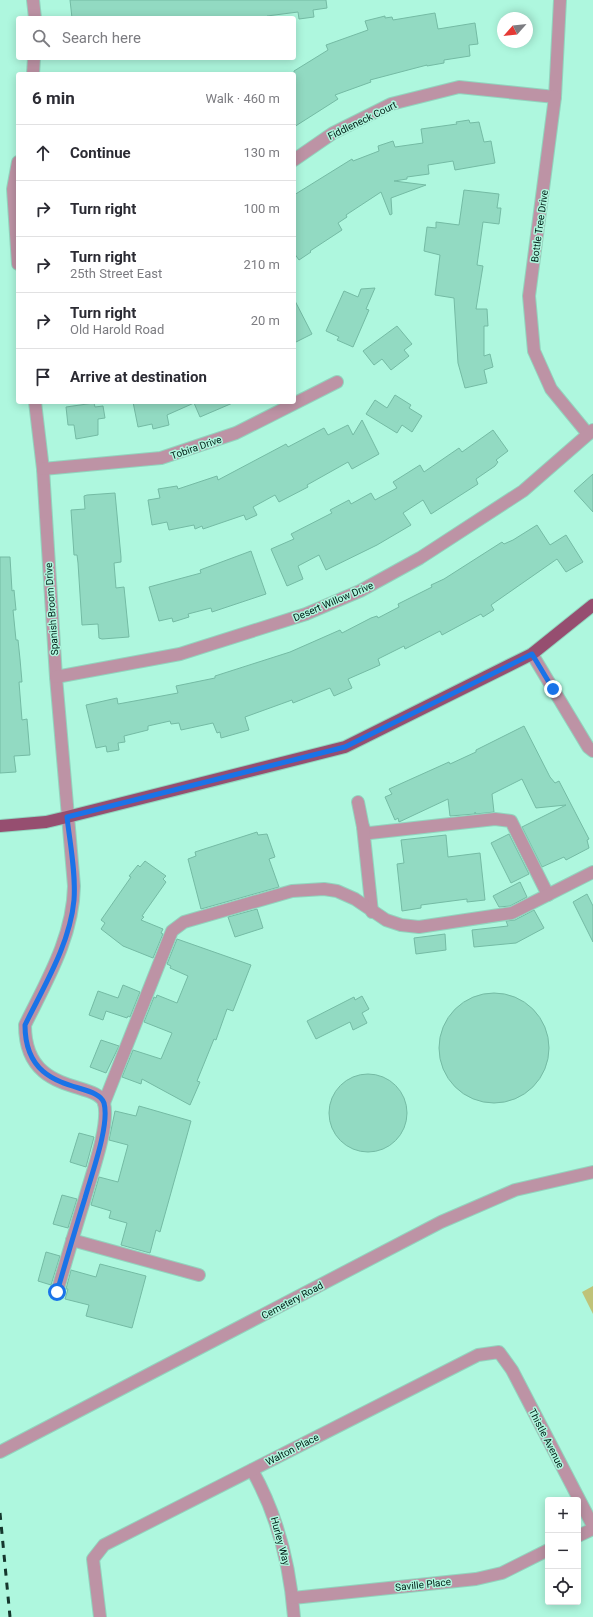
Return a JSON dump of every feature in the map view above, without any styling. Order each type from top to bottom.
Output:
[{"type":"main road","points":[[0,826],[46,822],[345,747],[532,654],[593,605]]},
{"type":"street","points":[[33,0],[35,16]]},
{"type":"street","name":"Bottle Tree Drive","points":[[560,0],[555,97],[529,296],[534,351],[552,389],[591,432]]},
{"type":"street","points":[[33,72],[34,60]]},
{"type":"street","name":"Fiddleneck Court","points":[[296,159],[333,133],[391,104],[429,94],[459,87],[555,97]]},
{"type":"street","points":[[16,171],[12,189],[16,238]]},
{"type":"street","name":"Tobira Drive","points":[[296,403],[337,382]]},
{"type":"street","name":"Spanish Broom Drive","points":[[35,404],[43,469],[56,677],[74,886],[74,901],[67,936],[25,1025],[25,1039],[35,1062],[56,1082],[97,1095],[104,1103]]},
{"type":"street","name":"Tobira Drive","points":[[43,469],[161,458],[236,433],[293,404]]},
{"type":"street","name":"Desert Willow Drive","points":[[56,677],[180,654],[306,614],[360,591],[420,558],[506,503],[523,491],[591,432]]},
{"type":"street","points":[[532,654],[588,747],[593,751]]},
{"type":"street","points":[[358,802],[363,827],[372,912]]},
{"type":"street","points":[[363,827],[366,832],[370,833],[495,819],[511,821],[548,895]]},
{"type":"street","points":[[57,1292],[101,1142],[105,1114],[104,1103],[172,930],[177,926],[210,914],[292,891],[306,889],[337,891],[355,899],[372,912],[386,920],[401,925],[419,928],[512,913],[593,872]]},
{"type":"street","name":"Cemetery Road","points":[[0,1452],[441,1222],[516,1190],[593,1172]]},
{"type":"street","points":[[72,1240],[199,1275]]},
{"type":"street","name":"Walton Place","points":[[100,1617],[93,1559],[104,1545],[478,1355],[499,1352]]},
{"type":"street","name":"Thistle Avenue","points":[[499,1352],[512,1370],[593,1527]]},
{"type":"street","name":"Hurley Way","points":[[252,1470],[264,1491],[280,1531],[293,1598],[294,1617]]},
{"type":"street","points":[[581,1534],[593,1527]]},
{"type":"street","name":"Saville Place","points":[[293,1598],[476,1579],[502,1573],[545,1552]]},
{"type":"green space","points":[[593,1286],[593,1314],[582,1292]]},
{"type":"building","points":[[70,0],[326,0],[327,8],[313,10],[314,17],[299,19],[298,12],[267,16],[72,16]]},
{"type":"building","points":[[435,13],[438,29],[475,23],[478,44],[469,45],[470,56],[444,60],[444,63],[427,65],[370,80],[371,82],[335,95],[338,99],[296,126],[296,72],[294,71],[328,50],[326,45],[368,30],[365,21],[385,16],[385,18],[392,17],[393,20]]},
{"type":"building","points":[[469,120],[470,123],[479,122],[484,142],[491,141],[495,163],[455,170],[453,161],[428,165],[429,174],[407,177],[407,179],[394,181],[426,185],[391,198],[392,214],[390,215],[381,192],[346,215],[347,217],[338,223],[342,230],[299,260],[296,256],[296,194],[352,159],[353,161],[379,151],[378,146],[393,141],[395,147],[423,143],[421,129],[457,124],[456,122]]},
{"type":"building","points":[[464,190],[499,194],[497,208],[501,208],[499,224],[483,222],[477,265],[483,266],[476,309],[487,309],[488,326],[484,326],[484,356],[490,354],[493,367],[484,370],[487,383],[465,388],[458,363],[454,298],[435,295],[440,255],[424,251],[427,227],[436,228],[436,222],[459,225]]},
{"type":"building","points":[[375,288],[366,309],[369,310],[353,347],[337,340],[339,337],[326,331],[344,291],[358,297],[361,289]]},
{"type":"building","points":[[296,303],[312,334],[296,342]]},
{"type":"building","points":[[397,326],[412,344],[404,350],[409,356],[391,370],[382,359],[374,365],[363,351]]},
{"type":"building","points":[[395,395],[411,405],[409,408],[422,416],[412,432],[402,425],[397,433],[366,414],[375,400],[387,408]]},
{"type":"building","points":[[87,404],[94,404],[95,407],[103,406],[105,418],[98,419],[98,435],[76,439],[74,425],[68,425],[66,407]]},
{"type":"building","points":[[133,404],[192,404],[167,415],[169,425],[153,429],[152,424],[138,427]]},
{"type":"building","points":[[194,404],[230,404],[200,417]]},
{"type":"building","points":[[362,420],[379,454],[352,469],[348,462],[307,485],[308,487],[279,502],[275,495],[253,507],[257,515],[246,520],[244,515],[203,529],[202,526],[195,529],[194,525],[169,530],[167,522],[152,525],[148,500],[160,498],[158,489],[177,486],[178,489],[217,476],[218,480],[286,444],[288,447],[324,428],[328,435],[348,425],[353,435]]},
{"type":"building","points":[[493,430],[508,451],[496,460],[498,462],[495,466],[476,479],[478,484],[431,514],[423,500],[403,513],[411,525],[377,545],[326,570],[319,555],[298,566],[303,579],[287,586],[271,549],[294,539],[291,534],[332,513],[330,510],[349,500],[351,504],[371,493],[375,500],[397,488],[393,482],[420,465],[424,472],[459,448],[462,452]]},
{"type":"building","points":[[593,474],[593,512],[574,491]]},
{"type":"building","points":[[115,493],[121,557],[121,562],[114,563],[116,588],[124,587],[129,637],[102,639],[99,638],[98,624],[82,625],[78,563],[77,555],[74,555],[71,510],[85,509],[84,496]]},
{"type":"building","points":[[537,525],[550,545],[566,535],[583,562],[566,572],[557,559],[491,605],[494,610],[483,617],[481,614],[442,635],[440,631],[405,649],[404,646],[378,659],[380,665],[348,679],[352,688],[334,696],[330,688],[293,703],[292,700],[245,717],[249,730],[221,738],[220,732],[217,733],[213,723],[181,730],[179,723],[171,724],[170,721],[148,726],[148,730],[124,736],[125,742],[118,743],[119,750],[107,752],[106,746],[96,748],[86,705],[117,698],[118,704],[178,693],[176,686],[215,678],[215,676],[290,652],[340,630],[342,633],[371,618],[377,616],[378,618],[399,607],[398,604],[432,587],[431,585],[444,579],[502,542],[504,544],[513,540]]},
{"type":"building","points":[[251,551],[266,594],[212,612],[211,608],[188,614],[189,617],[173,622],[172,618],[159,621],[149,587],[201,573],[200,570]]},
{"type":"building","points":[[0,557],[10,557],[12,591],[14,590],[16,610],[13,610],[16,640],[18,640],[22,682],[19,682],[22,720],[27,719],[30,755],[14,756],[16,772],[0,773]]},
{"type":"building","points":[[524,726],[550,777],[555,783],[559,781],[589,839],[587,840],[589,848],[566,860],[564,857],[542,867],[522,827],[566,805],[536,808],[522,779],[492,794],[494,812],[476,814],[475,812],[475,814],[450,816],[448,799],[399,822],[398,818],[395,820],[385,797],[392,794],[389,789],[449,762],[450,764],[476,752],[476,750]]},
{"type":"building","points":[[257,832],[258,835],[267,834],[275,857],[269,859],[279,887],[201,909],[188,859],[196,856],[195,852]]},
{"type":"building","points":[[509,834],[529,874],[511,883],[491,843]]},
{"type":"building","points":[[446,835],[448,857],[480,853],[485,900],[467,902],[467,899],[421,905],[421,908],[402,911],[397,864],[404,863],[401,840]]},
{"type":"building","points":[[145,861],[166,876],[163,879],[166,882],[142,916],[144,917],[141,920],[163,929],[161,933],[163,934],[153,958],[123,946],[101,929],[105,923],[101,920],[131,877],[129,876],[138,865],[140,867]]},
{"type":"building","points":[[520,882],[527,897],[510,906],[499,907],[493,896]]},
{"type":"building","points":[[587,894],[593,906],[593,942],[573,902]]},
{"type":"building","points":[[257,909],[263,928],[235,937],[228,917]]},
{"type":"building","points":[[534,910],[544,928],[516,943],[474,947],[472,930],[508,926],[506,921],[515,920]]},
{"type":"building","points":[[445,934],[446,950],[416,954],[414,938]]},
{"type":"building","points":[[177,939],[251,965],[233,1011],[227,1009],[216,1040],[214,1039],[197,1081],[200,1082],[190,1105],[142,1079],[141,1084],[122,1077],[133,1050],[161,1059],[172,1033],[144,1022],[154,997],[156,998],[157,995],[177,1003],[188,976],[170,968],[171,966],[167,964]]},
{"type":"building","points":[[123,985],[140,992],[130,1017],[128,1016],[127,1018],[106,1011],[103,1020],[89,1015],[98,991],[118,998]]},
{"type":"building","points":[[494,993],[515,997],[533,1009],[545,1027],[549,1048],[545,1069],[533,1087],[515,1099],[494,1103],[473,1099],[455,1087],[443,1069],[439,1048],[443,1027],[455,1009],[473,997]]},
{"type":"building","points":[[362,996],[369,1009],[362,1013],[367,1023],[353,1030],[350,1022],[316,1039],[307,1021],[354,997],[355,1000]]},
{"type":"building","points":[[101,1040],[119,1046],[106,1073],[90,1067]]},
{"type":"building","points":[[368,1074],[383,1077],[390,1081],[400,1091],[404,1098],[407,1113],[404,1128],[400,1135],[390,1145],[383,1149],[368,1152],[353,1149],[346,1145],[336,1135],[332,1128],[329,1113],[332,1098],[336,1091],[346,1081],[353,1077]]},
{"type":"building","points":[[139,1106],[191,1121],[160,1232],[156,1230],[150,1253],[121,1245],[127,1223],[109,1218],[111,1211],[91,1205],[99,1177],[118,1182],[128,1145],[109,1140],[115,1111],[136,1116]]},
{"type":"building","points":[[79,1133],[94,1137],[86,1167],[70,1162]]},
{"type":"building","points":[[62,1195],[77,1199],[68,1228],[53,1224]]},
{"type":"building","points":[[46,1252],[60,1256],[51,1285],[38,1281]]},
{"type":"building","points":[[100,1264],[146,1276],[132,1328],[86,1316],[89,1305],[65,1299],[71,1270],[96,1277]]},
{"type":"railway","points":[[0,1513],[10,1617]]},
{"type":"route","points":[[57,1292],[101,1142],[105,1114],[104,1103],[101,1097],[56,1082],[43,1071],[35,1062],[28,1049],[25,1039],[25,1025],[67,936],[74,901],[74,886],[67,817],[345,747],[532,654],[553,689]]}]
